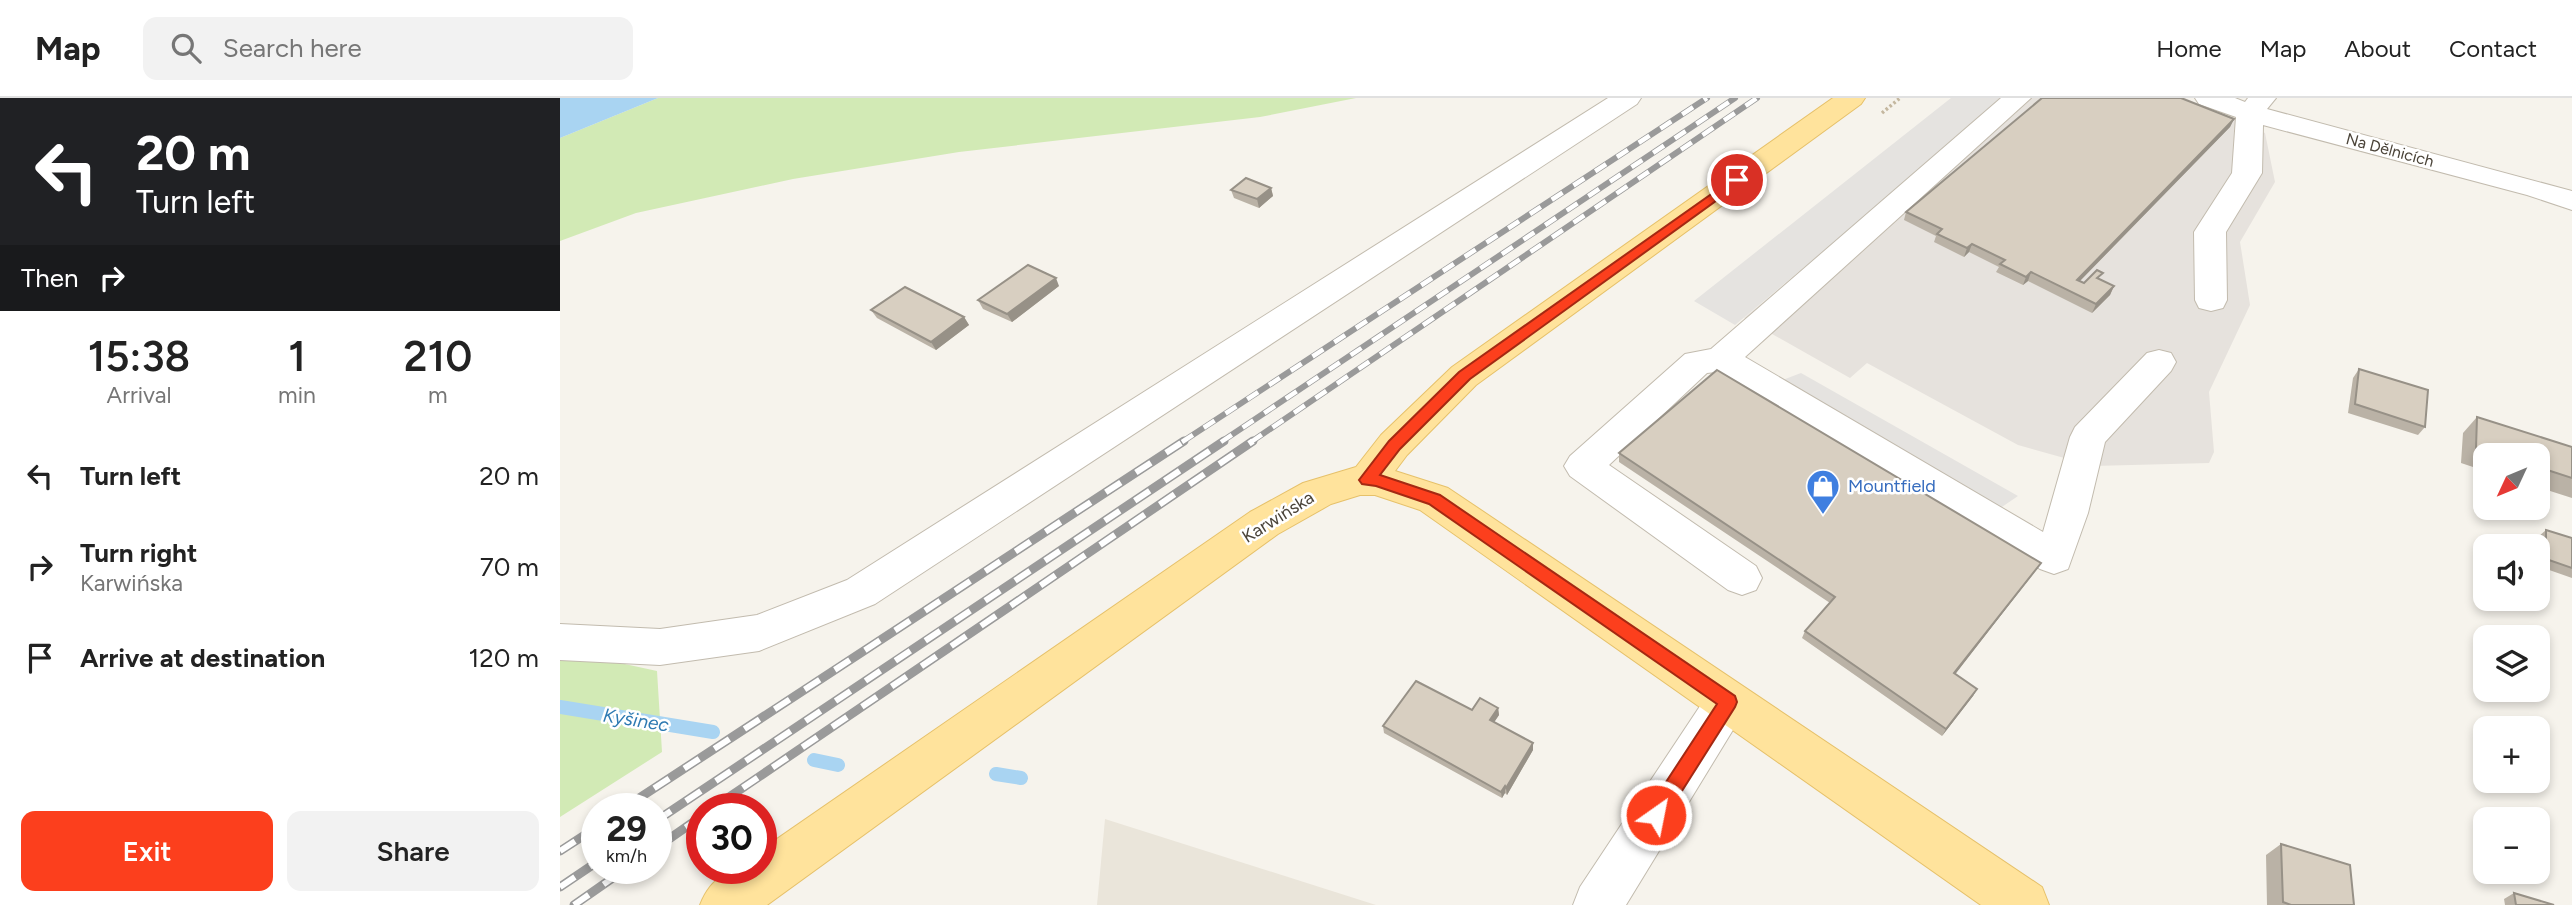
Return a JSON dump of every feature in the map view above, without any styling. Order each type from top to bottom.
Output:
[{"type":"main road","points":[[1367,480],[1395,445],[1464,376],[1851,98]]},
{"type":"main road","points":[[1367,480],[1376,480],[1434,499],[2024,905]]},
{"type":"main road","name":"Karwińska","points":[[726,905],[1264,523],[1323,488],[1367,480]]},
{"type":"street","points":[[560,642],[660,647],[760,633],[861,592],[1627,98]]},
{"type":"street","points":[[1742,578],[1583,466],[1697,363],[1721,359],[2017,98]]},
{"type":"street","name":"Na Dělnicích","points":[[2209,98],[2256,106],[2572,201]]},
{"type":"street","points":[[2211,300],[2210,232],[2247,173],[2256,106]]},
{"type":"street","points":[[1721,359],[2053,558],[2069,513],[2088,437],[2159,362]]},
{"type":"street","points":[[1598,905],[1728,702]]},
{"type":"shaded area","points":[[1951,98],[2007,98],[1735,325],[1694,301]]},
{"type":"shaded area","points":[[2007,98],[2185,98],[2265,133],[2275,182],[2240,242],[2250,305],[2209,392],[2214,452],[2209,463],[2093,466],[2018,445],[1867,363],[1850,378],[1744,318]]},
{"type":"shaded area","points":[[1801,373],[2018,496],[1996,511],[1775,383]]},
{"type":"shaded area","points":[[1105,819],[1376,905],[1097,905]]},
{"type":"green space","points":[[658,98],[1356,98],[1260,117],[959,152],[793,179],[636,213],[560,241],[560,138]]},
{"type":"green space","points":[[560,650],[657,671],[662,752],[598,793],[581,793],[581,804],[560,817]]},
{"type":"water","points":[[560,98],[658,98],[560,138]]},
{"type":"building","points":[[2042,98],[2181,98],[2234,119],[2077,280],[2084,283],[2097,270],[2103,273],[2097,278],[2114,286],[2096,304],[2031,272],[2026,277],[2000,264],[2005,260],[1972,244],[1967,248],[1937,234],[1942,229],[1906,212]]},
{"type":"building","points":[[1246,178],[1271,188],[1257,199],[1231,190]]},
{"type":"building","points":[[1028,265],[1056,278],[1007,314],[978,300]]},
{"type":"building","points":[[905,287],[964,317],[931,342],[871,310]]},
{"type":"building","points":[[2359,369],[2428,390],[2425,427],[2355,404]]},
{"type":"building","name":"Mountfield","points":[[1717,370],[2041,563],[1954,673],[1977,689],[1946,729],[1805,631],[1835,597],[1619,453]]},
{"type":"building","points":[[2477,417],[2572,447],[2572,478],[2550,471],[2550,443],[2476,443]]},
{"type":"building","points":[[2546,530],[2572,538],[2572,568],[2550,560],[2550,534],[2546,534]]},
{"type":"building","points":[[1416,681],[1472,710],[1480,698],[1498,708],[1490,720],[1533,743],[1506,788],[1505,786],[1501,792],[1383,726]]},
{"type":"building","points":[[2281,844],[2350,865],[2354,905],[2291,905],[2283,902]]},
{"type":"building","points":[[2514,893],[2554,905],[2516,905]]},
{"type":"waterway","name":"Kyšinec","points":[[560,707],[713,732]]},
{"type":"waterway","name":"Kyšinec","points":[[814,760],[838,765]]},
{"type":"waterway","name":"Kyšinec","points":[[996,774],[1021,778]]},
{"type":"railway","points":[[1182,442],[1707,98]]},
{"type":"railway","points":[[1221,442],[1735,98]]},
{"type":"railway","points":[[1251,442],[1757,98]]},
{"type":"railway","points":[[647,793],[1184,441]]},
{"type":"railway","points":[[672,810],[1224,441]]},
{"type":"railway","points":[[735,793],[1253,441]]},
{"type":"railway","points":[[672,837],[686,827]]},
{"type":"railway","points":[[560,851],[581,837]]},
{"type":"railway","points":[[560,887],[581,873]]},
{"type":"railway","points":[[574,905],[604,884]]},
{"type":"place","name":"Mountfield","points":[[1823,516]]},
{"type":"route","points":[[1656,815],[1728,702],[1434,499],[1376,480],[1367,480],[1395,445],[1464,376],[1737,180]]}]
